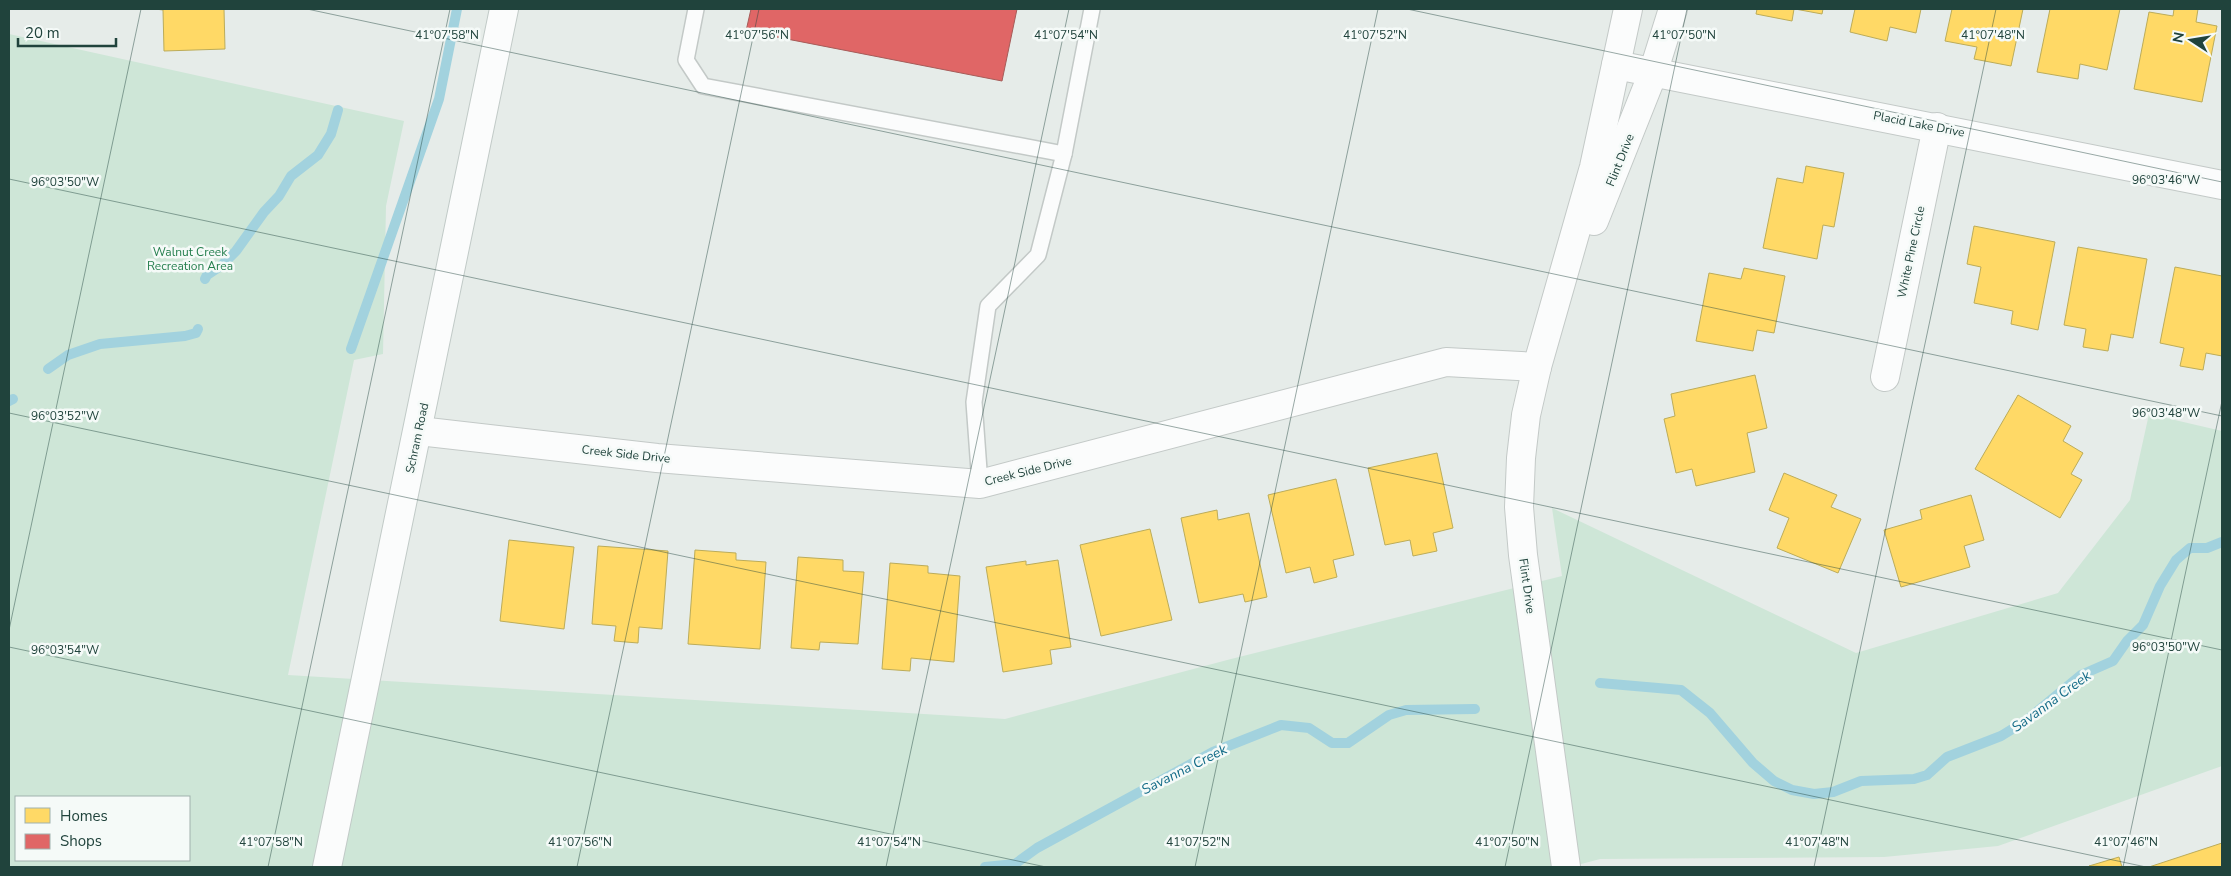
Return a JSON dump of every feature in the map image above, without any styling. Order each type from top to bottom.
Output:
[{"type":"street","name":"Schram Road","points":[[328,867],[504,9]]},
{"type":"street","name":"Flint Drive","points":[[1566,867],[1523,555],[1519,507],[1521,458],[1526,415],[1537,367],[1556,306],[1594,166],[1628,9]]},
{"type":"street","name":"Flint Drive","points":[[1556,306],[1607,192],[1653,73],[1672,9]]},
{"type":"street","name":"Placid Lake Drive","points":[[1616,65],[1937,127],[2222,185]]},
{"type":"street","name":"White Pine Circle","points":[[1885,377],[1937,127]]},
{"type":"street","name":"Creek Side Drive","points":[[419,430],[657,458],[980,484],[1446,362],[1537,367]]},
{"type":"lane","points":[[696,9],[686,60],[703,86],[1064,154]]},
{"type":"lane","points":[[980,484],[974,402],[988,306],[1038,255],[1064,154],[1092,9]]},
{"type":"green space","name":"Walnut Creek Recreation Area","points":[[9,34],[404,121],[386,206],[383,354],[354,360],[288,675],[1005,719],[1231,659],[1562,576],[1552,508],[1856,653],[2058,593],[2130,500],[2149,414],[2222,431],[2222,766],[1998,846],[1884,857],[1600,859],[1570,867],[9,867]]},
{"type":"building: Homes","points":[[155,9],[224,9],[225,49],[164,51],[163,10]]},
{"type":"building: Homes","points":[[1757,9],[1794,9],[1792,21],[1756,14]]},
{"type":"building: Homes","points":[[1795,9],[1823,9],[1822,14]]},
{"type":"building: Homes","points":[[1855,9],[1921,9],[1916,33],[1890,27],[1887,41],[1850,32]]},
{"type":"building: Homes","points":[[1952,9],[2023,9],[2011,66],[1974,59],[1977,47],[1945,41]]},
{"type":"building: Homes","points":[[2050,9],[2120,9],[2107,70],[2080,64],[2078,79],[2037,72]]},
{"type":"building: Homes","points":[[2174,9],[2198,9],[2196,22],[2217,26],[2202,102],[2134,89],[2149,12],[2173,16]]},
{"type":"building: Homes","points":[[1806,166],[1844,173],[1834,227],[1823,225],[1817,259],[1763,248],[1777,178],[1803,183]]},
{"type":"building: Homes","points":[[1974,226],[2055,242],[2038,330],[2011,324],[2013,311],[1974,303],[1981,267],[1967,264]]},
{"type":"building: Homes","points":[[2078,247],[2147,259],[2133,338],[2111,334],[2108,351],[2083,347],[2086,329],[2064,325]]},
{"type":"building: Homes","points":[[2175,267],[2222,276],[2222,356],[2206,353],[2203,370],[2180,366],[2184,348],[2160,343]]},
{"type":"building: Homes","points":[[1744,268],[1785,276],[1774,333],[1757,330],[1753,351],[1696,341],[1709,273],[1741,279]]},
{"type":"building: Homes","points":[[1755,375],[1767,428],[1747,433],[1755,472],[1696,486],[1692,469],[1676,473],[1664,419],[1675,416],[1671,394]]},
{"type":"building: Homes","points":[[2018,395],[2071,426],[2063,441],[2083,453],[2071,474],[2082,480],[2060,518],[1975,469]]},
{"type":"building: Homes","points":[[1437,453],[1453,528],[1433,533],[1437,551],[1413,556],[1410,540],[1385,545],[1368,468]]},
{"type":"building: Homes","points":[[1784,473],[1837,495],[1831,507],[1861,519],[1838,573],[1777,548],[1789,518],[1769,510]]},
{"type":"building: Homes","points":[[1336,479],[1354,555],[1333,560],[1337,577],[1314,583],[1310,567],[1286,573],[1268,495]]},
{"type":"building: Homes","points":[[1971,495],[1984,540],[1964,546],[1970,567],[1901,587],[1884,530],[1922,519],[1920,510]]},
{"type":"building: Homes","points":[[1217,510],[1218,520],[1249,513],[1267,597],[1245,602],[1243,594],[1199,603],[1181,518]]},
{"type":"building: Homes","points":[[1150,529],[1172,620],[1101,636],[1080,545]]},
{"type":"building: Homes","points":[[509,540],[574,547],[564,629],[500,621]]},
{"type":"building: Homes","points":[[598,546],[668,551],[662,629],[639,627],[638,643],[614,641],[616,626],[592,624]]},
{"type":"building: Homes","points":[[695,550],[736,553],[736,560],[766,562],[760,649],[688,644]]},
{"type":"building: Homes","points":[[798,557],[843,560],[843,571],[864,572],[858,644],[820,642],[819,650],[791,648]]},
{"type":"building: Homes","points":[[1058,560],[1071,647],[1050,650],[1052,664],[1003,672],[986,567],[1026,561],[1026,565]]},
{"type":"building: Homes","points":[[890,563],[928,566],[928,573],[960,576],[954,662],[911,658],[910,671],[882,669]]},
{"type":"building: Homes","points":[[2222,843],[2222,867],[2149,867]]},
{"type":"building: Homes","points":[[2119,857],[2122,867],[2089,866]]},
{"type":"building: Shops","points":[[751,9],[1017,9],[1002,81],[746,31]]},
{"type":"waterway","points":[[351,349],[439,99],[457,9]]},
{"type":"waterway","points":[[205,279],[207,275],[222,265],[236,251],[264,212],[279,196],[291,176],[318,155],[331,134],[338,110]]},
{"type":"waterway","points":[[48,369],[68,355],[100,344],[185,336],[196,333],[198,329]]},
{"type":"waterway","points":[[9,401],[13,399]]},
{"type":"waterway","name":"Savanna Creek","points":[[1600,683],[1681,690],[1710,713],[1753,763],[1774,781],[1792,790],[1814,794],[1833,792],[1861,781],[1914,779],[1927,775],[1947,757],[2001,736],[2027,720],[2081,675],[2113,661],[2127,641],[2143,625],[2160,586],[2176,560],[2190,548],[2207,548],[2222,542]]},
{"type":"waterway","name":"Savanna Creek","points":[[985,867],[1015,864],[1037,848],[1213,752],[1281,725],[1309,728],[1332,743],[1348,743],[1389,715],[1406,710],[1475,709]]}]
